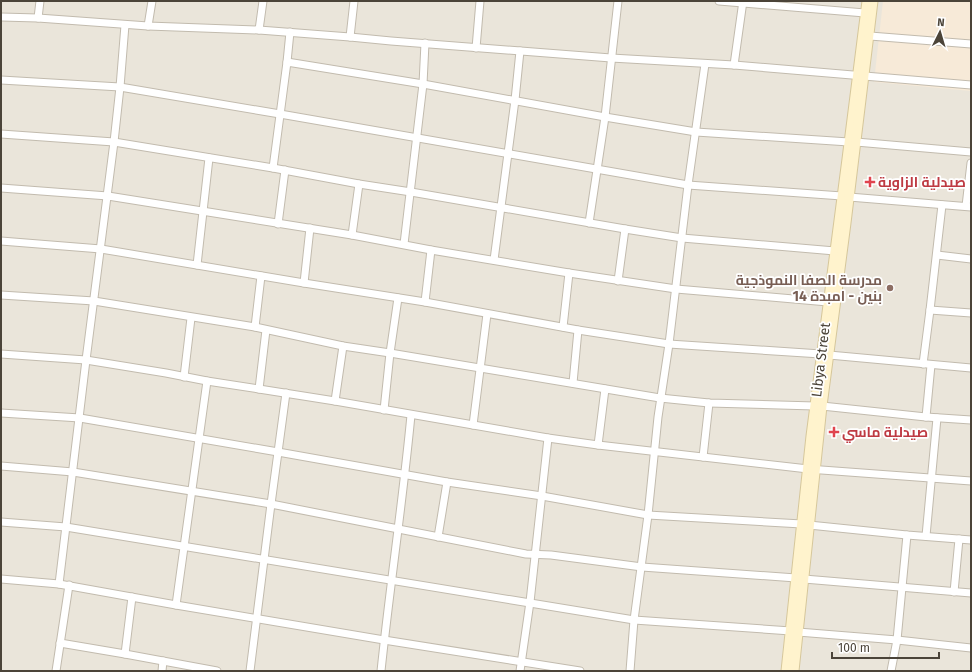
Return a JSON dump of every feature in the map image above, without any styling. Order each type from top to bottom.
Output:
[{"type":"main road","name":"Libya Street","points":[[786,671],[794,631],[832,296],[851,160],[861,76],[866,1]]},
{"type":"main road","name":"Libya Street","points":[[861,76],[870,36],[873,1]]},
{"type":"main road","name":"Libya Street","points":[[832,296],[835,251],[846,196]]},
{"type":"main road","name":"Libya Street","points":[[794,631],[794,671]]},
{"type":"street","points":[[38,18],[40,1]]},
{"type":"street","points":[[148,26],[152,1]]},
{"type":"street","points":[[259,30],[263,1]]},
{"type":"street","points":[[350,36],[354,1]]},
{"type":"street","points":[[476,48],[480,1]]},
{"type":"street","points":[[590,222],[605,117],[618,1]]},
{"type":"street","points":[[719,1],[793,4],[865,12]]},
{"type":"street","points":[[734,66],[742,2]]},
{"type":"street","points":[[1,17],[38,18],[125,25],[259,30],[350,36],[476,48],[734,66],[971,85]]},
{"type":"street","points":[[59,584],[86,360],[108,196],[125,25]]},
{"type":"street","points":[[273,168],[290,32]]},
{"type":"street","points":[[870,36],[971,44]]},
{"type":"street","points":[[404,244],[423,84],[426,43]]},
{"type":"street","points":[[494,260],[509,154],[520,51]]},
{"type":"street","points":[[287,62],[423,84],[696,132],[853,142],[971,152]]},
{"type":"street","points":[[630,671],[634,620],[642,567],[660,398],[669,344],[688,185],[705,64]]},
{"type":"street","points":[[1,80],[120,87],[688,185],[846,196],[968,207],[971,163]]},
{"type":"street","points":[[1,134],[114,142],[682,238],[835,251]]},
{"type":"street","points":[[197,265],[209,158]]},
{"type":"street","points":[[278,224],[284,170]]},
{"type":"street","points":[[352,235],[359,184]]},
{"type":"street","points":[[1,188],[108,196],[352,235],[569,273],[676,289],[832,296]]},
{"type":"street","points":[[922,364],[937,255],[942,205]]},
{"type":"street","points":[[304,283],[310,228]]},
{"type":"street","points":[[618,281],[625,229]]},
{"type":"street","points":[[1,241],[101,249],[425,302],[578,330],[669,344],[825,355],[971,368]]},
{"type":"street","points":[[425,302],[431,250]]},
{"type":"street","points":[[937,255],[971,259]]},
{"type":"street","points":[[563,327],[569,273]]},
{"type":"street","points":[[255,328],[261,276]]},
{"type":"street","points":[[1,295],[94,301],[255,328],[343,346],[660,398],[709,403],[819,406],[971,420]]},
{"type":"street","points":[[384,410],[398,298]]},
{"type":"street","points":[[930,310],[971,314]]},
{"type":"street","points":[[473,425],[488,314]]},
{"type":"street","points":[[184,377],[192,318]]},
{"type":"street","points":[[259,389],[266,330]]},
{"type":"street","points":[[573,383],[578,330]]},
{"type":"street","points":[[335,401],[343,346]]},
{"type":"street","points":[[1,354],[86,360],[548,438],[598,445],[812,469],[971,481]]},
{"type":"street","points":[[926,417],[931,365]]},
{"type":"street","points":[[176,605],[207,381]]},
{"type":"street","points":[[598,445],[605,389]]},
{"type":"street","points":[[250,671],[286,393]]},
{"type":"street","points":[[702,457],[709,403]]},
{"type":"street","points":[[1,413],[80,418],[405,475],[542,496],[648,515],[806,525],[971,540]]},
{"type":"street","points":[[381,671],[411,415]]},
{"type":"street","points":[[926,536],[930,478],[937,418]]},
{"type":"street","points":[[520,671],[530,602],[548,438]]},
{"type":"street","points":[[1,466],[73,472],[271,504],[522,553],[551,555],[642,567],[800,578],[971,593]]},
{"type":"street","points":[[438,537],[447,482]]},
{"type":"street","points":[[1,522],[66,527],[634,620],[794,631],[971,648]]},
{"type":"street","points":[[892,671],[897,640],[907,535]]},
{"type":"street","points":[[954,592],[959,539]]},
{"type":"street","points":[[1,583],[1,579],[69,585],[176,605],[580,671]]},
{"type":"street","points":[[56,671],[69,585]]},
{"type":"street","points":[[125,654],[132,597]]},
{"type":"street","points":[[60,643],[217,671]]},
{"type":"street","points":[[162,671],[163,661]]},
{"type":"shaded area","points":[[1,1],[971,1],[971,671],[1,671]]},
{"type":"shaded area","points":[[883,1],[971,1],[971,91],[874,82]]},
{"type":"place","name":"صيدلية الزاوية","points":[[870,182]]},
{"type":"place","name":"مدرسة الصفا النموذجية بنين - امبدة 14","points":[[890,288]]},
{"type":"place","name":"صيدلية ماسي","points":[[834,432]]}]
